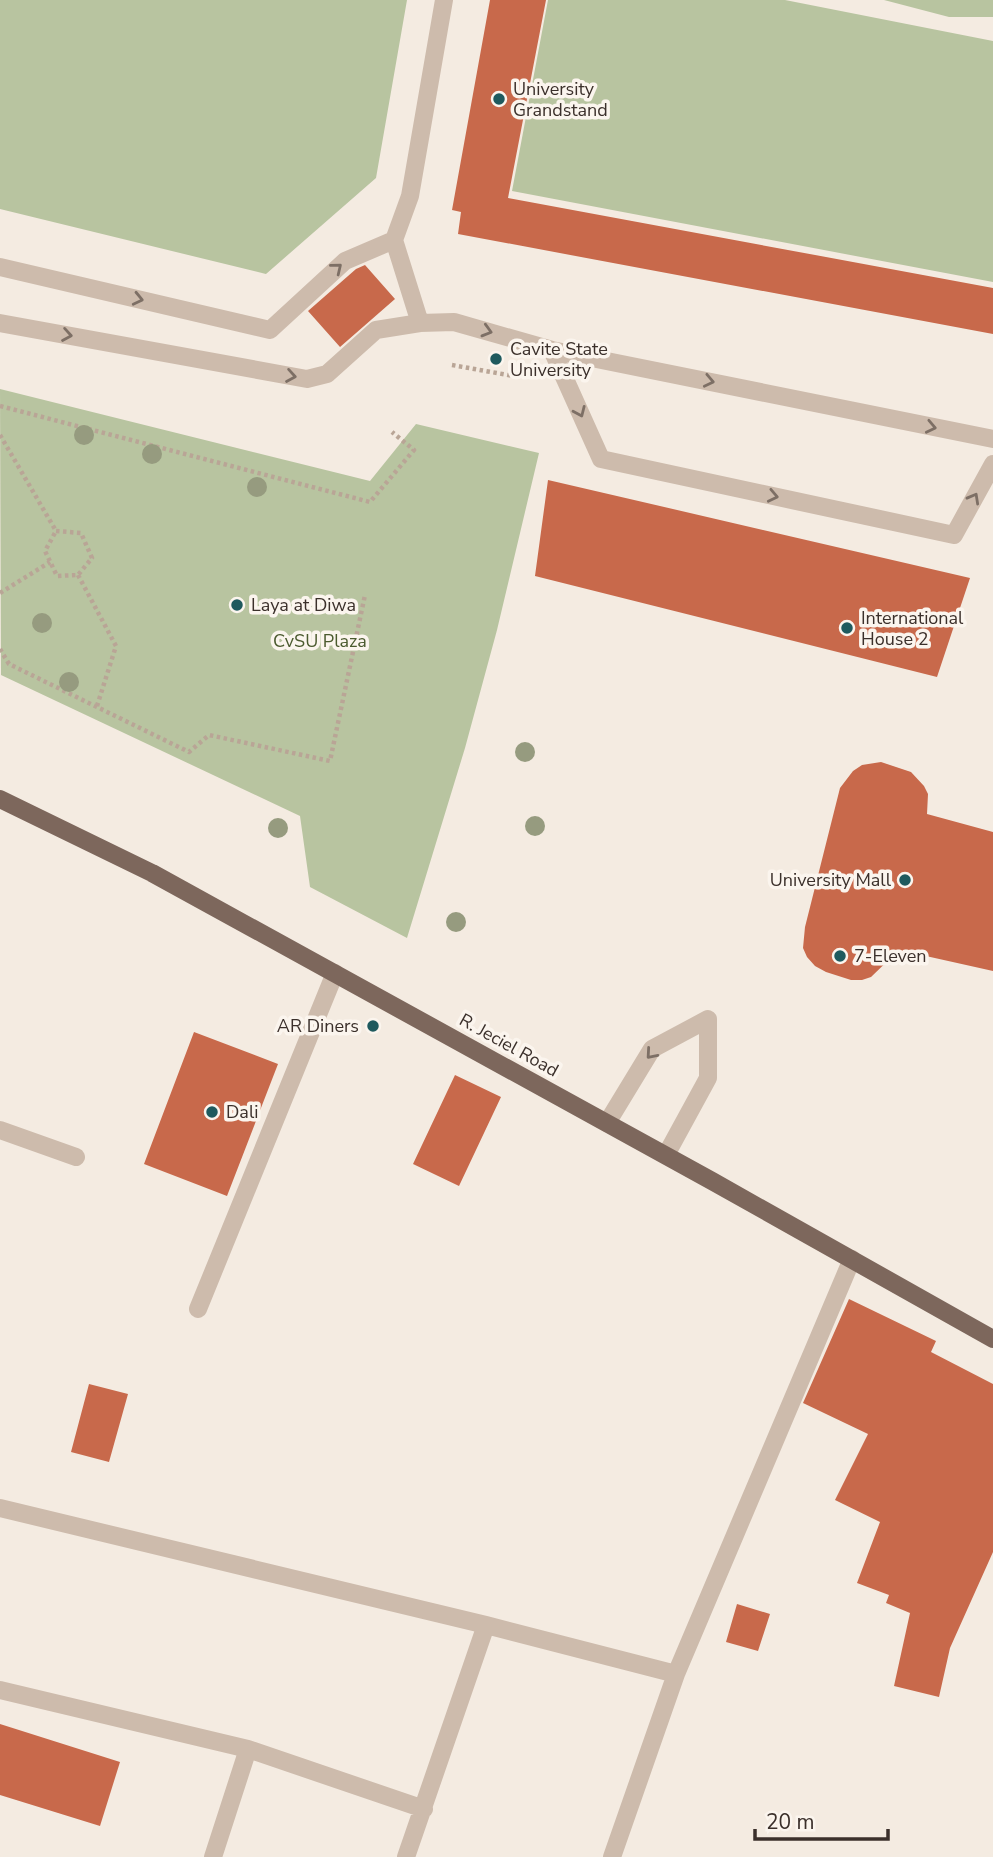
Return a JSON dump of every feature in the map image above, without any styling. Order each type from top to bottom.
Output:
[{"type":"main road","name":"R. Jeciel Road","points":[[4,798],[152,873],[335,973],[993,1339]]},
{"type":"street","points":[[420,323],[394,240],[410,196],[444,0]]},
{"type":"street","points":[[0,267],[270,330],[345,261],[394,240]]},
{"type":"street","points":[[0,323],[307,379],[327,374],[376,330],[420,323],[454,322],[552,350],[993,439]]},
{"type":"street","points":[[552,350],[601,459],[954,535],[993,464]]},
{"type":"street","points":[[198,1309],[335,973]]},
{"type":"street","points":[[607,1124],[652,1049],[708,1019],[708,1078],[666,1155]]},
{"type":"street","points":[[0,1130],[76,1157]]},
{"type":"street","points":[[612,1857],[676,1674],[852,1259]]},
{"type":"street","points":[[0,1508],[486,1625],[676,1674]]},
{"type":"street","points":[[406,1857],[486,1625]]},
{"type":"street","points":[[0,1690],[248,1749],[424,1809]]},
{"type":"street","points":[[213,1857],[248,1749]]},
{"type":"path","points":[[452,365],[568,385]]},
{"type":"path","points":[[0,406],[370,502],[414,450],[392,432]]},
{"type":"path","points":[[0,435],[56,531]]},
{"type":"path","points":[[56,531],[81,533],[92,558],[78,575],[57,576],[50,562],[45,551],[56,531]]},
{"type":"path","points":[[0,593],[50,562]]},
{"type":"path","points":[[78,575],[116,646],[97,706]]},
{"type":"path","points":[[0,649],[9,664],[189,752],[209,735],[330,761],[365,595]]},
{"type":"green space","points":[[0,0],[407,0],[376,178],[266,274],[0,209]]},
{"type":"green space","points":[[548,0],[785,0],[993,41],[993,282],[512,191]]},
{"type":"green space","points":[[884,0],[993,0],[993,17],[949,17]]},
{"type":"green space","name":"CvSU Plaza","points":[[0,389],[370,481],[416,424],[539,453],[497,630],[465,748],[407,938],[310,887],[300,816],[1,675]]},
{"type":"building","name":"University Grandstand","points":[[490,0],[546,0],[508,198],[993,288],[993,334],[458,234],[461,212],[452,210]]},
{"type":"building","points":[[365,265],[395,299],[340,347],[308,311],[356,269]]},
{"type":"building","name":"International House 2","points":[[548,480],[970,578],[937,677],[535,576]]},
{"type":"building","name":"University Mall","points":[[881,762],[911,772],[924,786],[928,794],[927,814],[993,832],[993,971],[899,950],[871,977],[851,980],[826,972],[815,966],[807,957],[803,948],[805,927],[840,788],[853,771],[862,765]]},
{"type":"building","points":[[194,1032],[278,1064],[227,1196],[144,1164]]},
{"type":"building","points":[[455,1075],[501,1097],[459,1186],[413,1164]]},
{"type":"building","points":[[849,1299],[936,1341],[931,1352],[993,1384],[993,1552],[950,1648],[939,1697],[894,1686],[910,1613],[886,1603],[889,1595],[857,1583],[880,1522],[835,1500],[868,1434],[803,1403]]},
{"type":"building","points":[[89,1384],[128,1394],[109,1462],[71,1452]]},
{"type":"building","points":[[737,1604],[770,1614],[758,1651],[726,1642]]},
{"type":"building","points":[[0,1724],[120,1762],[100,1826],[0,1795]]},
{"type":"place","name":"University Grandstand","points":[[499,99]]},
{"type":"place","name":"Cavite State University","points":[[496,359]]},
{"type":"place","name":"Laya at Diwa","points":[[237,605]]},
{"type":"place","name":"International House 2","points":[[847,628]]},
{"type":"place","name":"University Mall","points":[[905,880]]},
{"type":"place","name":"7-Eleven","points":[[840,956]]},
{"type":"place","name":"AR Diners","points":[[373,1026]]},
{"type":"place","name":"Dali","points":[[212,1112]]}]
